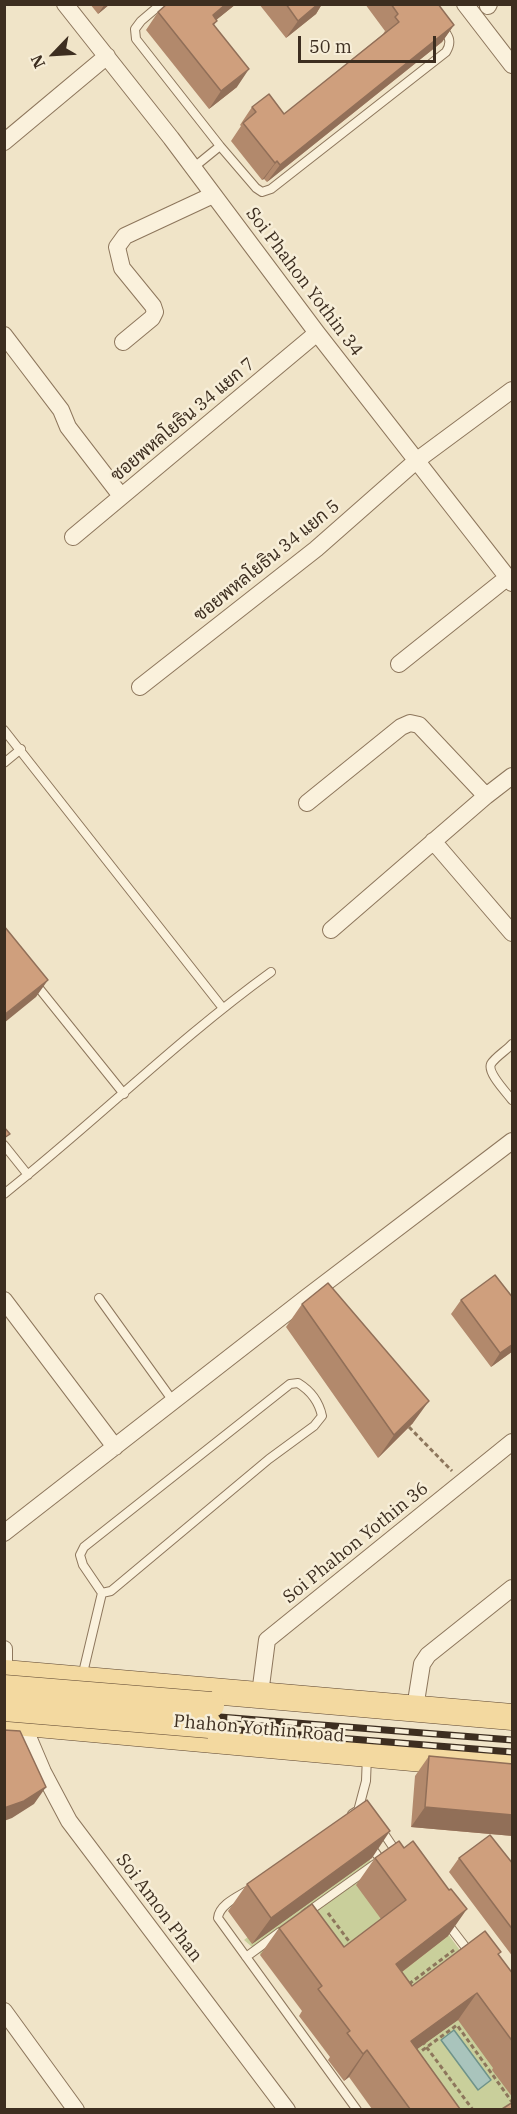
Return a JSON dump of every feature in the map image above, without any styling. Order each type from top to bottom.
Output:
[{"type":"main road","name":"Phahon Yothin Road","points":[[4,1672],[513,1717]]},
{"type":"main road","points":[[78,1728],[82,1678]]},
{"type":"main road","name":"Phahon Yothin Road","points":[[4,1688],[513,1755]]},
{"type":"main road","name":"Phahon Yothin Road","points":[[8,1717],[210,1715],[513,1729]]},
{"type":"main road","name":"Phahon Yothin Road","points":[[8,1717],[78,1728],[513,1767]]},
{"type":"street","name":"Soi Phahon Yothin 34","points":[[65,4],[510,580]]},
{"type":"street","points":[[465,4],[513,65]]},
{"type":"street","points":[[4,142],[107,56]]},
{"type":"street","points":[[123,342],[152,318],[155,312],[153,306],[122,268],[117,247],[125,236],[213,195]]},
{"type":"street","name":"ซอยพหลโยธิน 34 แยก 7","points":[[73,537],[318,333]]},
{"type":"street","points":[[4,336],[61,410],[68,428],[122,496]]},
{"type":"street","name":"ซอยพหลโยธิน 34 แยก 5","points":[[140,687],[316,549],[416,461],[513,390]]},
{"type":"street","points":[[399,664],[510,580]]},
{"type":"street","points":[[307,803],[401,727],[410,723],[419,725],[486,796]]},
{"type":"street","points":[[331,930],[486,796],[513,776]]},
{"type":"street","points":[[433,841],[513,933]]},
{"type":"street","points":[[4,1533],[316,1290],[513,1141]]},
{"type":"street","points":[[4,1300],[115,1448]]},
{"type":"street","name":"Soi Phahon Yothin 36","points":[[260,1694],[267,1640],[513,1442]]},
{"type":"street","points":[[415,1708],[422,1664],[428,1655],[513,1588]]},
{"type":"street","points":[[4,1649],[4,1672]]},
{"type":"street","name":"Soi Amon Phan","points":[[8,1717],[26,1732],[43,1772],[69,1821],[287,2109]]},
{"type":"street","points":[[4,2011],[76,2109]]},
{"type":"lane","points":[[161,4],[135,29],[136,39],[220,146],[262,192],[271,189],[446,52],[450,45],[450,37],[437,21]]},
{"type":"lane","points":[[193,168],[220,146]]},
{"type":"lane","points":[[4,730],[222,1007]]},
{"type":"lane","points":[[4,763],[21,750]]},
{"type":"lane","points":[[4,1194],[124,1094],[222,1007],[271,972]]},
{"type":"lane","points":[[27,973],[124,1094]]},
{"type":"lane","points":[[513,1044],[492,1064],[491,1069],[493,1075],[513,1100]]},
{"type":"lane","points":[[4,1145],[28,1175]]},
{"type":"lane","points":[[99,1298],[174,1402]]},
{"type":"lane","points":[[82,1678],[102,1593],[83,1566],[80,1555],[84,1547],[290,1384],[298,1383],[306,1388],[320,1405],[322,1416],[314,1426],[269,1460],[111,1591],[107,1594],[102,1593]]},
{"type":"lane","points":[[367,1754],[366,1781],[354,1814],[380,1860]]},
{"type":"lane","points":[[293,1923],[380,1860],[384,1860],[395,1852],[368,1810],[363,1807],[342,1824]]},
{"type":"lane","points":[[392,1855],[399,1864]]},
{"type":"lane","points":[[250,1888],[222,1908],[218,1915],[222,1925],[357,2109]]},
{"type":"lane","points":[[441,1917],[477,1961]]},
{"type":"lane","points":[[246,1957],[283,1930]]},
{"type":"path","points":[[409,1427],[463,1481]]},
{"type":"path","points":[[321,1903],[356,1950]]},
{"type":"path","points":[[408,1984],[462,1943]]},
{"type":"path","points":[[412,2058],[457,2025],[513,2102]]},
{"type":"path","points":[[421,2039],[473,2109]]},
{"type":"green space","points":[[363,1850],[408,1916],[448,1934],[470,1964],[512,2091],[512,2109],[414,2109],[274,1966],[244,1940]]},
{"type":"water","points":[[454,2030],[491,2080],[478,2090],[441,2040]]},
{"type":"building","points":[[167,4],[226,4],[213,15],[217,21],[213,24],[249,69],[221,91],[158,12]]},
{"type":"building","points":[[286,4],[318,4],[298,21]]},
{"type":"building","points":[[391,4],[438,4],[454,25],[280,165],[277,161],[275,163],[243,123],[256,112],[252,107],[269,94],[284,114],[399,22],[395,17],[398,14]]},
{"type":"building","points":[[4,926],[48,980],[4,1015]]},
{"type":"building","points":[[4,1127],[10,1134],[4,1138]]},
{"type":"building","points":[[495,1275],[513,1298],[513,1344],[500,1353],[461,1300]]},
{"type":"building","points":[[328,1283],[429,1401],[394,1435],[302,1304]]},
{"type":"building","points":[[4,1730],[20,1731],[46,1787],[24,1801],[4,1808]]},
{"type":"building","points":[[429,1756],[513,1764],[513,1815],[425,1807]]},
{"type":"building","points":[[367,1800],[390,1831],[271,1918],[247,1884]]},
{"type":"building","points":[[490,1835],[513,1864],[513,1930],[459,1858]]},
{"type":"building","points":[[399,1841],[404,1848],[413,1841],[449,1890],[451,1889],[467,1909],[396,1964],[412,1986],[485,1931],[501,1952],[498,1954],[513,1974],[513,2042],[477,1993],[411,2041],[460,2109],[410,2109],[367,2050],[363,2054],[347,2033],[350,2031],[318,1989],[322,1986],[279,1928],[312,1904],[344,1947],[406,1900],[375,1858]]},
{"type":"building","points":[[513,2102],[513,2109],[502,2109]]},
{"type":"railway","points":[[4,1700],[512,1740]]},
{"type":"railway","points":[[4,1711],[512,1752]]}]
